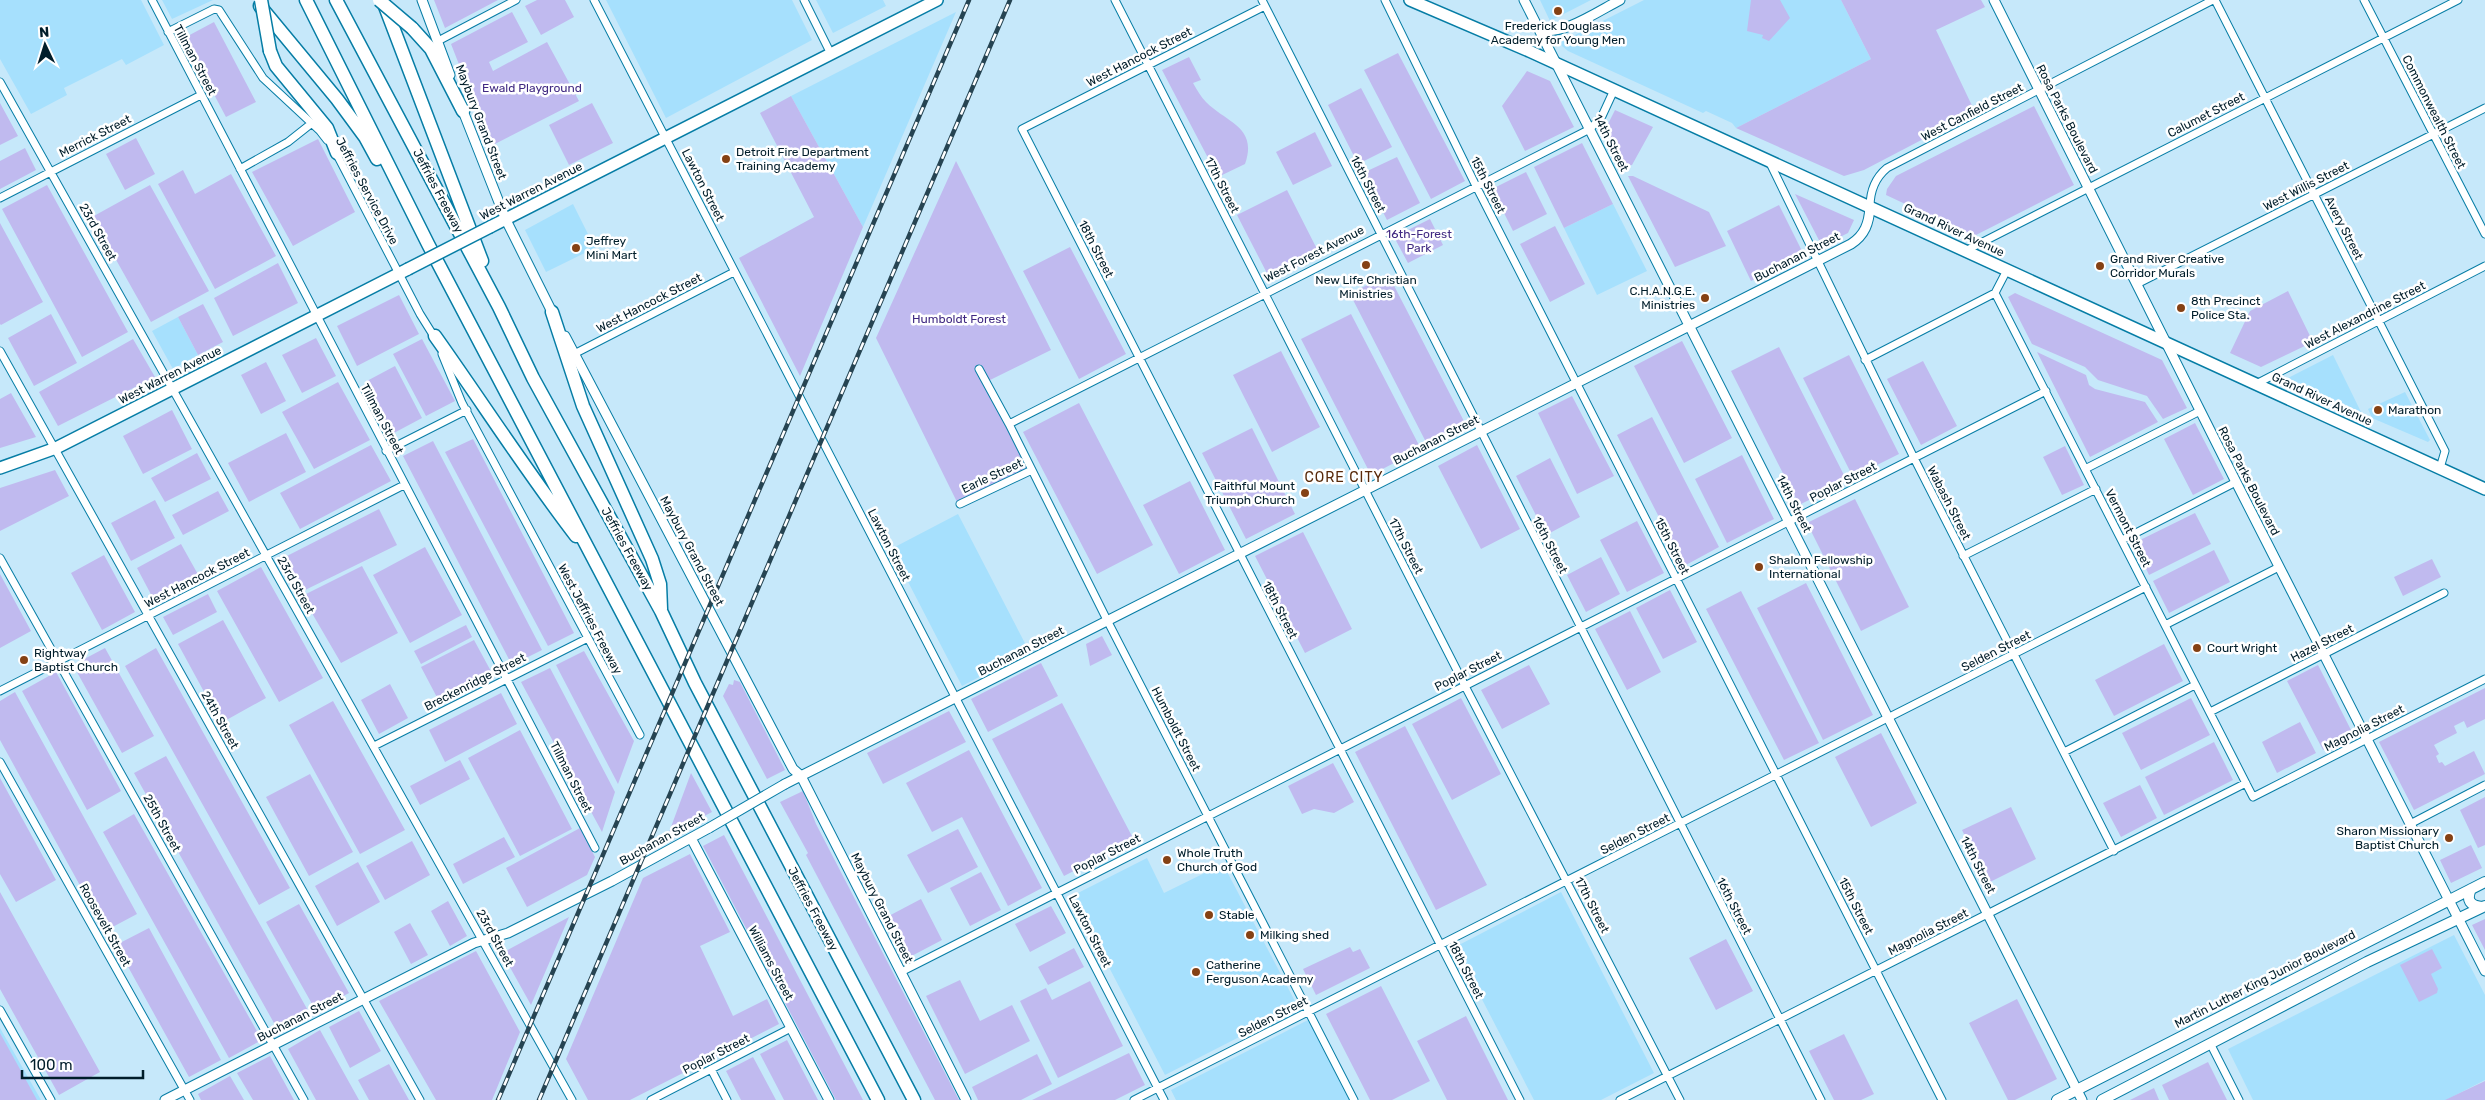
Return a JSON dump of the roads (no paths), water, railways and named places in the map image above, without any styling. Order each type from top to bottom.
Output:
[{"type":"highway","points":[[255,0],[365,137],[414,226],[428,244]]},
{"type":"highway","points":[[261,0],[270,52],[276,66],[326,128],[337,152]]},
{"type":"highway","points":[[306,0],[428,244],[878,1100]]},
{"type":"highway","name":"Jeffries Freeway","points":[[336,0],[499,308],[533,378],[661,611],[695,683],[914,1100]]},
{"type":"highway","points":[[381,0],[499,308]]},
{"type":"highway","points":[[381,0],[412,28],[430,49],[463,111]]},
{"type":"highway","points":[[552,312],[583,406],[652,559],[660,584],[661,611]]},
{"type":"highway","points":[[435,336],[482,402],[538,487],[598,566]]},
{"type":"highway","points":[[820,990],[869,1100]]},
{"type":"main road","name":"West Warren Avenue","points":[[0,468],[56,448],[667,139],[937,0]]},
{"type":"main road","name":"Grand River Avenue","points":[[1410,0],[1557,64],[2485,489]]},
{"type":"main road","name":"Martin Luther King Junior Boulevard","points":[[2057,1100],[2485,882]]},
{"type":"main road","points":[[2472,889],[2468,897],[2469,902],[2474,906],[2484,907]]},
{"type":"main road","points":[[2102,1100],[2211,1045],[2245,1024],[2375,958],[2484,907]]},
{"type":"main road","points":[[2271,990],[2266,999],[2266,1004],[2270,1008],[2279,1007]]},
{"type":"main road","points":[[2237,1007],[2248,1013],[2249,1018],[2245,1024]]},
{"type":"street","name":"Tillman Street","points":[[152,0],[594,848]]},
{"type":"street","name":"Maybury Grand Street","points":[[422,0],[506,220],[552,312],[793,769],[801,776],[966,1100]]},
{"type":"street","points":[[438,41],[516,0]]},
{"type":"street","name":"Lawton Street","points":[[594,0],[1058,892],[1164,1100]]},
{"type":"street","points":[[804,0],[831,54]]},
{"type":"street","name":"17th Street","points":[[1115,0],[1465,686],[1680,1100]]},
{"type":"street","name":"15th Street","points":[[1385,0],[1476,186],[1942,1100]]},
{"type":"street","name":"14th Street","points":[[1524,0],[2082,1100]]},
{"type":"street","points":[[1539,29],[1550,32],[1560,30],[1620,0]]},
{"type":"street","name":"Rosa Parks Boulevard","points":[[1994,0],[2236,482],[2485,971]]},
{"type":"street","name":"West Canfield Street","points":[[1870,207],[1872,191],[1879,176],[1888,168],[2214,0]]},
{"type":"street","name":"Avery Street","points":[[2214,0],[2445,451],[2440,468]]},
{"type":"street","name":"Commonwealth Street","points":[[2364,0],[2485,234]]},
{"type":"street","name":"Calumet Street","points":[[1964,250],[2458,0]]},
{"type":"street","name":"West Hancock Street","points":[[1022,129],[1264,3]]},
{"type":"street","name":"16th Street","points":[[1264,3],[1820,1100]]},
{"type":"street","name":"Jeffries Service Drive","points":[[168,32],[214,9],[219,10],[263,78],[312,123],[337,152],[403,272],[435,336],[467,410]]},
{"type":"street","name":"23rd Street","points":[[0,82],[572,1100]]},
{"type":"street","name":"West Forest Avenue","points":[[1009,424],[1590,129],[1602,116],[1614,90]]},
{"type":"street","name":"Merrick Street","points":[[0,198],[201,95]]},
{"type":"street","name":"West Willis Street","points":[[2137,284],[2485,108]]},
{"type":"street","points":[[240,169],[288,142],[312,123]]},
{"type":"street","name":"18th Street","points":[[1022,129],[1520,1100]]},
{"type":"street","name":"Wabash Street","points":[[1769,161],[1865,360],[2114,851]]},
{"type":"street","name":"Buchanan Street","points":[[165,1100],[482,939],[508,933],[612,881],[785,784],[1816,261],[1859,238],[1867,224],[1870,207]]},
{"type":"street","name":"West Alexandrine Street","points":[[2256,384],[2485,266]]},
{"type":"street","points":[[1865,360],[1996,293],[2007,270]]},
{"type":"street","name":"West Hancock Street","points":[[574,354],[734,272]]},
{"type":"street","name":"Vermont Street","points":[[1996,293],[2253,797]]},
{"type":"street","name":"24th Street","points":[[0,351],[420,1100]]},
{"type":"street","name":"Humboldt Street","points":[[979,369],[1009,424],[1107,620],[1354,1100]]},
{"type":"street","name":"Poplar Street","points":[[900,972],[2046,391]]},
{"type":"street","points":[[386,451],[467,410]]},
{"type":"street","name":"West Jeffries Freeway","points":[[467,410],[640,735]]},
{"type":"street","points":[[2085,469],[2200,410]]},
{"type":"street","name":"Earle Street","points":[[960,504],[1032,470]]},
{"type":"street","points":[[2122,540],[2236,482]]},
{"type":"street","name":"West Hancock Street","points":[[0,691],[404,485]]},
{"type":"street","points":[[1963,556],[2096,489]]},
{"type":"street","name":"25th Street","points":[[0,558],[304,1100]]},
{"type":"street","points":[[2165,624],[2279,567]]},
{"type":"street","name":"Selden Street","points":[[1134,1100],[2146,587]]},
{"type":"street","name":"Hazel Street","points":[[2210,712],[2444,594]]},
{"type":"street","name":"Breckenridge Street","points":[[374,746],[588,638]]},
{"type":"street","name":"Magnolia Street","points":[[2253,797],[2485,679]]},
{"type":"street","points":[[2064,752],[2195,685]]},
{"type":"street","name":"Roosevelt Street","points":[[0,762],[190,1100]]},
{"type":"street","name":"Magnolia Street","points":[[1620,1100],[2246,783]]},
{"type":"street","points":[[2410,824],[2485,785]]},
{"type":"street","name":"Williams Street","points":[[691,838],[828,1100]]},
{"type":"street","points":[[0,1010],[52,1100]]},
{"type":"street","name":"Poplar Street","points":[[651,1100],[791,1028]]},
{"type":"street","points":[[2211,1045],[2239,1100]]},
{"type":"street","points":[[711,1069],[727,1100]]},
{"type":"railway","points":[[498,1100],[969,0]]},
{"type":"railway","points":[[539,1100],[1010,0]]},
{"type":"place","name":"Frederick Douglass Academy for Young Men","points":[[1558,11]]},
{"type":"place","name":"Detroit Fire Department Training Academy","points":[[726,159]]},
{"type":"place","name":"Jeffrey Mini Mart","points":[[576,248]]},
{"type":"place","name":"New Life Christian Ministries","points":[[1366,265]]},
{"type":"place","name":"Grand River Creative Corridor Murals","points":[[2100,266]]},
{"type":"place","name":"C.H.A.N.G.E. Ministries","points":[[1705,298]]},
{"type":"place","name":"8th Precinct Police Sta.","points":[[2181,308]]},
{"type":"place","name":"Marathon","points":[[2378,410]]},
{"type":"place","name":"Faithful Mount Triumph Church","points":[[1305,493]]},
{"type":"place","name":"Shalom Fellowship International","points":[[1759,567]]},
{"type":"place","name":"Court Wright","points":[[2197,648]]},
{"type":"place","name":"Rightway Baptist Church","points":[[24,660]]},
{"type":"place","name":"Sharon Missionary Baptist Church","points":[[2449,838]]},
{"type":"place","name":"Whole Truth Church of God","points":[[1167,860]]},
{"type":"place","name":"Stable","points":[[1209,915]]},
{"type":"place","name":"Milking shed","points":[[1250,935]]},
{"type":"place","name":"Catherine Ferguson Academy","points":[[1196,972]]},
{"type":"district","name":"CORE CITY","points":[[1344,477]]},
{"type":"park label","name":"Ewald Playground","points":[[532,88]]},
{"type":"park label","name":"16th-Forest Park","points":[[1419,241]]},
{"type":"park label","name":"Humboldt Forest","points":[[959,319]]}]
